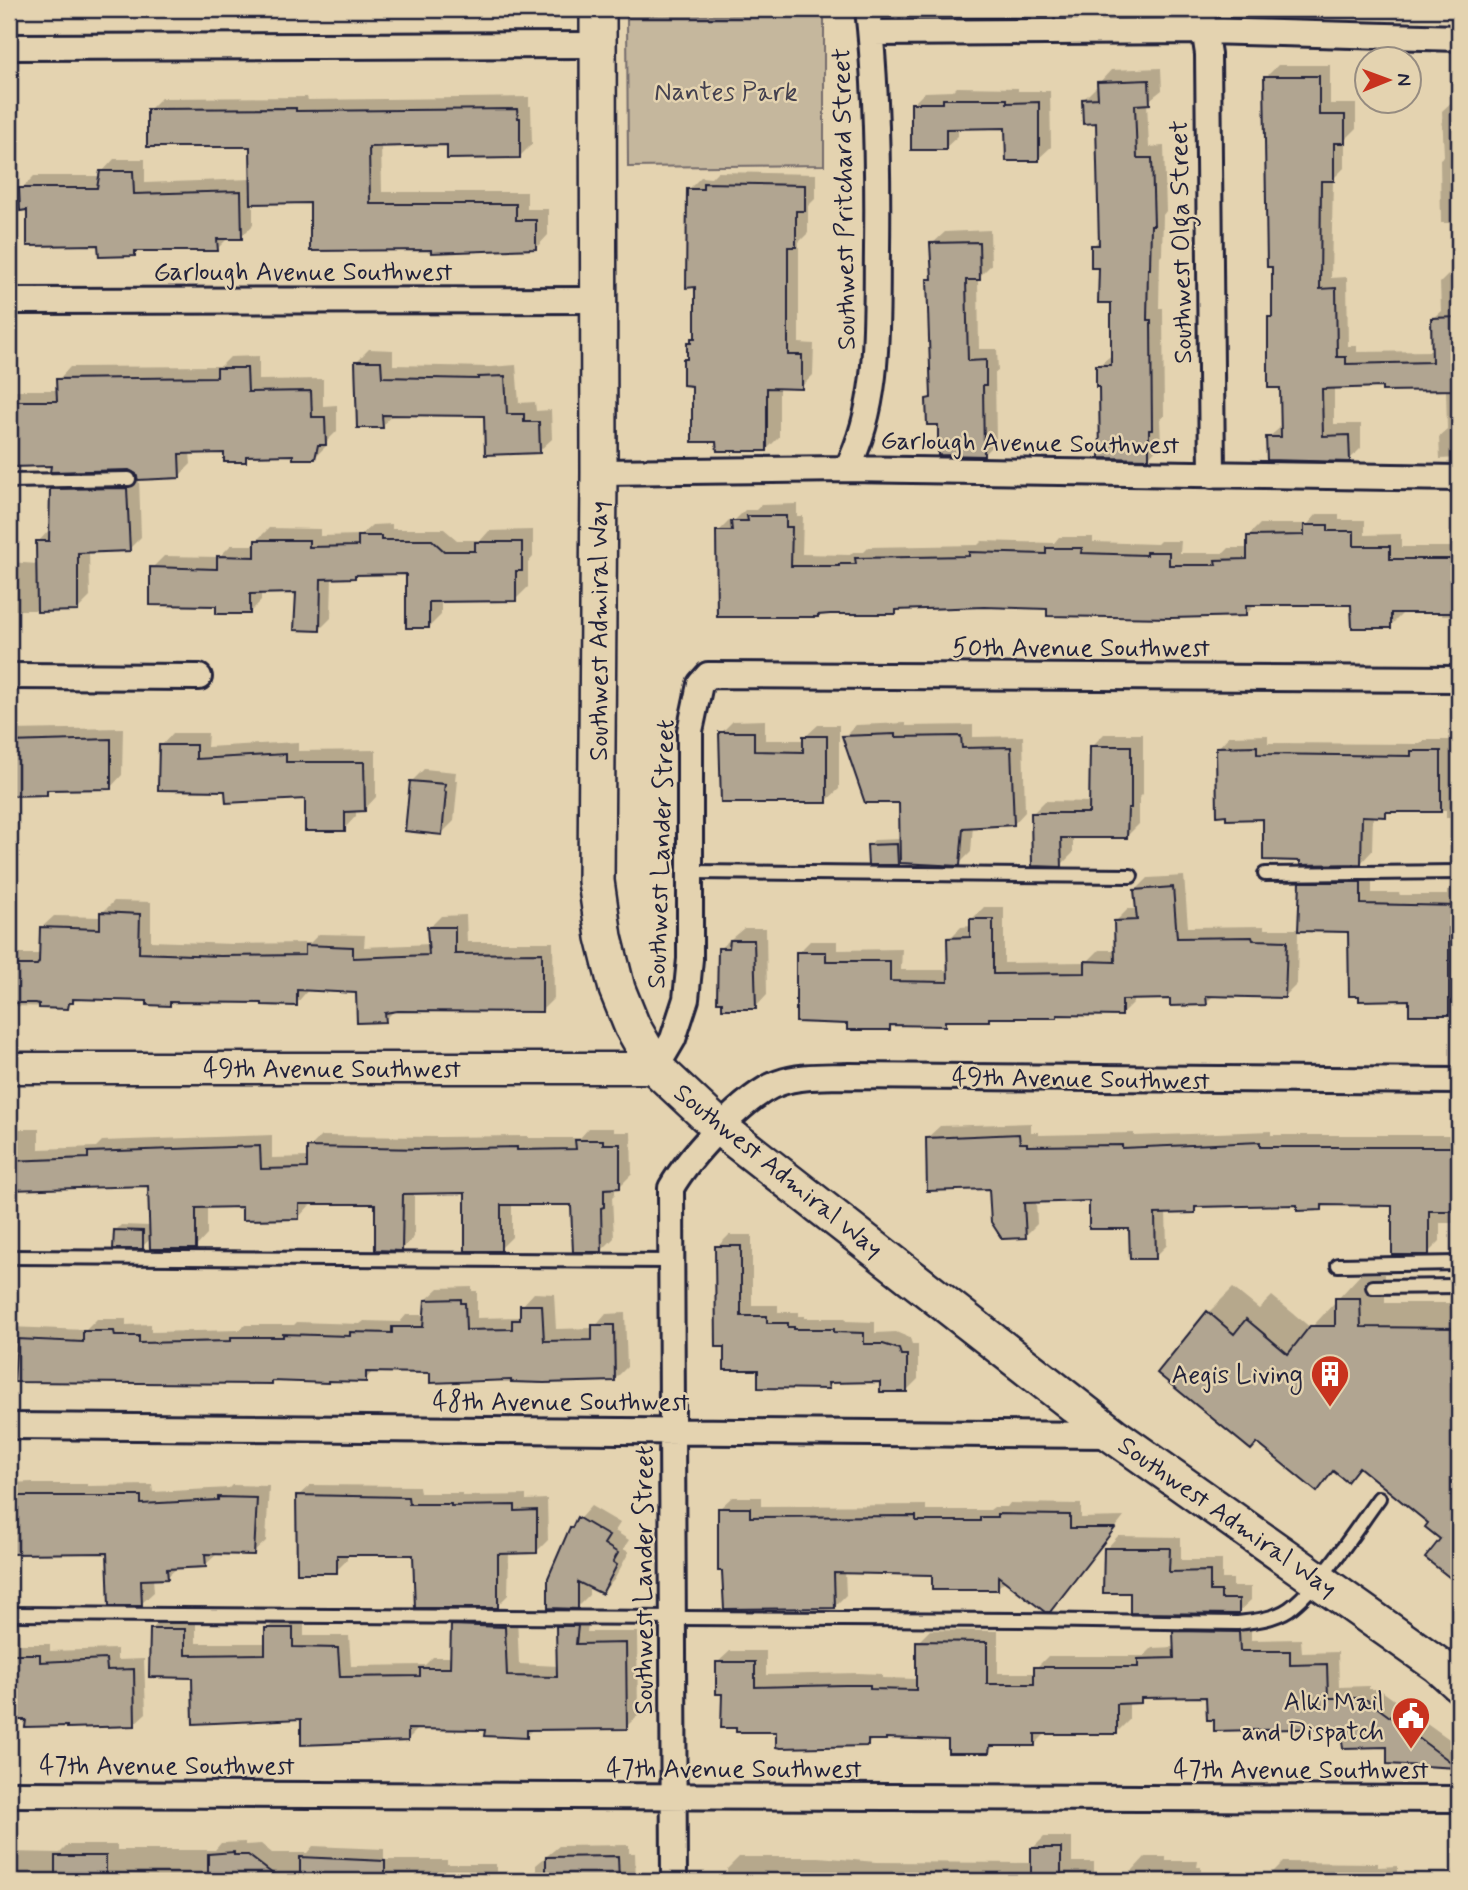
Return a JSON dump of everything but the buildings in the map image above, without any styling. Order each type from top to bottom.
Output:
[{"type":"main road","name":"Southwest Admiral Way","points":[[598,9],[596,881],[604,937],[617,989],[632,1027],[656,1068],[720,1128],[1113,1435],[1438,1665],[1459,1684]]},
{"type":"street","points":[[869,21],[1202,20],[1459,38]]},
{"type":"street","name":"Southwest Olga Street","points":[[1202,20],[1208,62],[1212,475]]},
{"type":"street","name":"Southwest Pritchard Street","points":[[847,469],[858,447],[867,416],[876,352],[878,160],[869,21]]},
{"type":"street","points":[[9,47],[598,45]]},
{"type":"street","name":"Garlough Avenue Southwest","points":[[9,301],[598,300]]},
{"type":"street","name":"Garlough Avenue Southwest","points":[[599,472],[847,469],[1459,478]]},
{"type":"street","name":"50th Avenue Southwest","points":[[704,679],[708,675],[718,674],[1459,679]]},
{"type":"street","points":[[9,677],[199,677]]},
{"type":"street","name":"Southwest Lander Street","points":[[656,1068],[673,1039],[686,999],[690,959],[690,731],[704,679]]},
{"type":"street","name":"49th Avenue Southwest","points":[[9,1069],[656,1068]]},
{"type":"street","name":"49th Avenue Southwest","points":[[720,1128],[757,1095],[778,1083],[804,1078],[863,1076],[1459,1082]]},
{"type":"street","name":"Southwest Lander Street","points":[[674,1881],[671,1188],[682,1168],[720,1128]]},
{"type":"street","name":"48th Avenue Southwest","points":[[9,1426],[1113,1435]]},
{"type":"street","name":"47th Avenue Southwest","points":[[9,1794],[1459,1799]]},
{"type":"lane","points":[[9,481],[129,479]]},
{"type":"lane","points":[[690,872],[1131,876]]},
{"type":"lane","points":[[1265,874],[1459,872]]},
{"type":"lane","points":[[9,1257],[671,1261]]},
{"type":"lane","points":[[1338,1265],[1459,1264]]},
{"type":"lane","points":[[1373,1287],[1459,1286]]},
{"type":"lane","points":[[9,1614],[1237,1623],[1269,1618],[1290,1608],[1318,1580],[1379,1498]]},
{"type":"green space","name":"Nantes Park","points":[[824,15],[824,165],[628,167],[627,16]]},
{"type":"place","name":"Aegis Living","points":[[1330,1408]]},
{"type":"place","name":"Alki Mail and Dispatch","points":[[1411,1750]]}]
